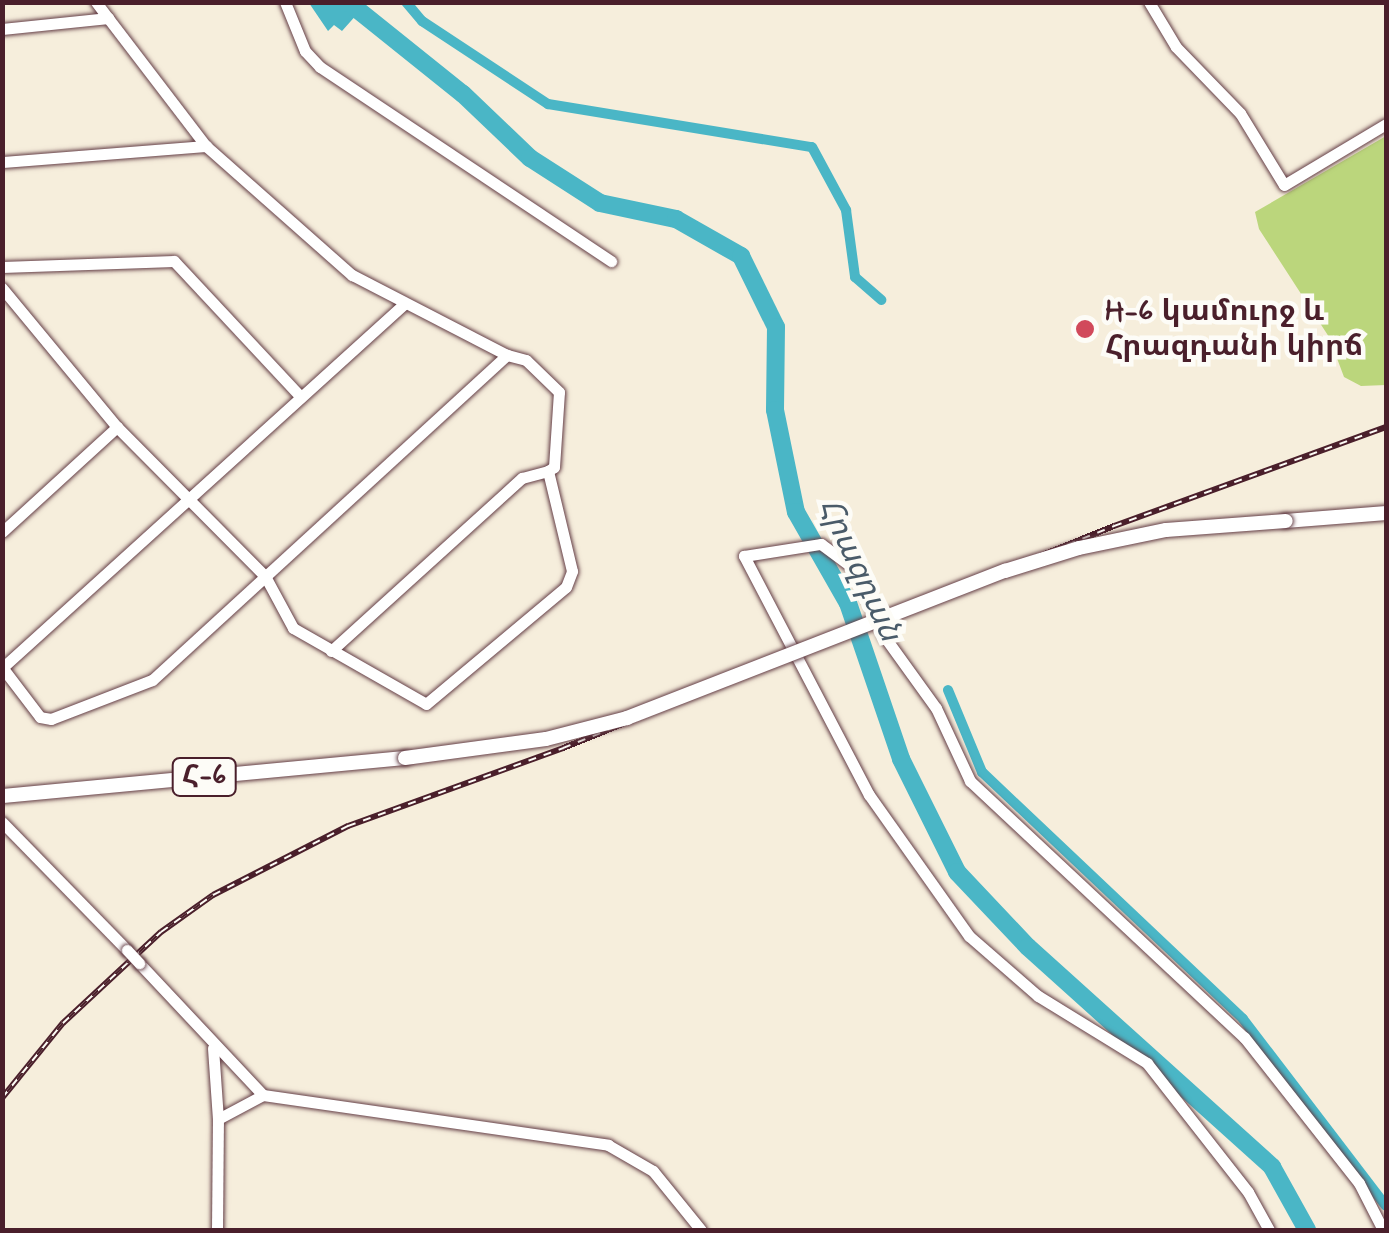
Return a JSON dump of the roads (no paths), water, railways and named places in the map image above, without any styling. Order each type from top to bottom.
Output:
[{"type":"main road","name":"Հ-6","points":[[2,796],[406,758],[546,739],[626,718],[1005,570],[1079,548],[1166,530],[1386,514]]},
{"type":"street","points":[[96,2],[206,146],[352,275],[506,355],[526,360],[559,392],[554,467],[522,478],[331,651]]},
{"type":"street","points":[[285,2],[305,51],[320,67],[612,261]]},
{"type":"street","points":[[1155,6],[1176,47],[1240,114],[1284,184],[1386,124]]},
{"type":"street","points":[[2,30],[108,18]]},
{"type":"street","points":[[2,162],[206,146]]},
{"type":"street","points":[[2,267],[174,261],[301,397]]},
{"type":"street","points":[[2,288],[118,427],[264,576],[294,628],[426,704],[552,599],[572,571],[548,471]]},
{"type":"street","points":[[404,305],[4,670],[40,717],[52,719],[152,680],[506,355]]},
{"type":"street","points":[[2,532],[118,427]]},
{"type":"street","points":[[1269,1230],[1248,1192],[1147,1063],[1038,996],[969,936],[869,795],[744,556],[821,544],[856,570],[884,636],[936,708],[970,780],[1216,1009],[1359,1183],[1383,1230]]},
{"type":"street","points":[[2,822],[263,1095],[608,1146],[654,1171],[701,1230]]},
{"type":"street","points":[[214,1048],[217,1230]]},
{"type":"street","points":[[218,1119],[263,1095]]},
{"type":"water","points":[[309,2],[367,3],[342,31],[334,25],[328,31]]},
{"type":"waterway","name":"Հրազդան","points":[[348,2],[463,94],[530,158],[600,203],[676,219],[741,256],[776,327],[775,410],[796,512],[848,603],[901,759],[957,872],[1028,947],[1272,1167],[1307,1230]]},
{"type":"waterway","points":[[406,2],[422,21],[548,104],[812,147],[846,210],[855,277],[881,300]]},
{"type":"waterway","points":[[948,690],[982,772],[1243,1019],[1386,1206]]},
{"type":"railway","points":[[2,1098],[63,1023],[161,932],[213,895],[348,826],[563,748],[1114,526],[1386,427]]},
{"type":"place","name":"H-6 կամուրջ և Հրազդանի կիրճ","points":[[1085,329]]}]
